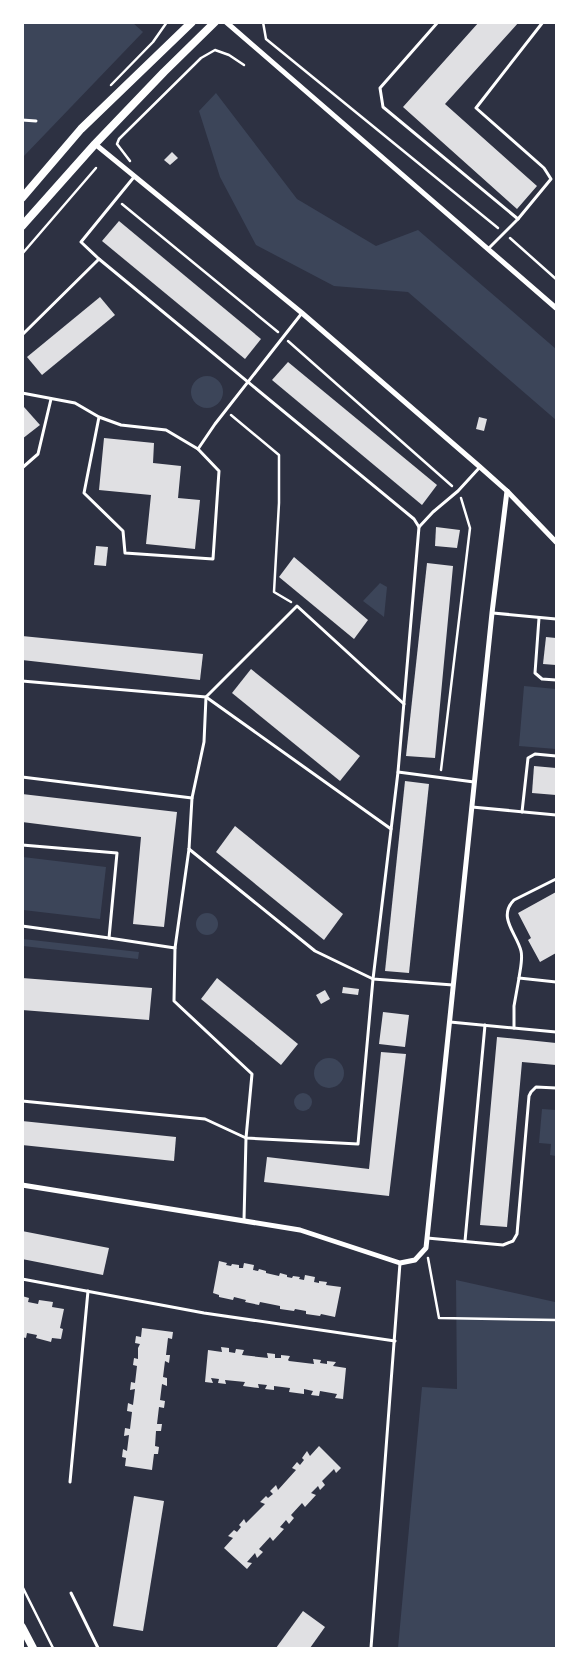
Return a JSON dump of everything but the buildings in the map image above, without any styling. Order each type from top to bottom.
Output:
[{"type":"street","points":[[22,198],[81,129],[192,22]]},
{"type":"street","points":[[22,226],[95,144],[215,22]]},
{"type":"street","points":[[226,22],[556,308]]},
{"type":"street","points":[[95,144],[302,313],[507,490],[556,542]]},
{"type":"street","points":[[22,1185],[300,1230],[400,1263],[415,1260],[426,1248],[492,613],[507,490]]},
{"type":"street","points":[[22,1626],[33,1648]]},
{"type":"lane","points":[[438,22],[380,88],[383,106],[518,219]]},
{"type":"lane","points":[[487,250],[518,219],[551,179],[544,168],[476,108],[543,22]]},
{"type":"lane","points":[[22,120],[36,121]]},
{"type":"lane","points":[[22,1101],[205,1119],[246,1138],[358,1144],[373,978],[398,772],[419,527],[414,519],[248,384],[81,242],[134,177]]},
{"type":"lane","points":[[22,335],[99,259]]},
{"type":"lane","points":[[198,449],[215,424],[302,313]]},
{"type":"lane","points":[[22,393],[75,403],[99,417],[121,425],[166,430],[198,449],[219,471],[213,559],[125,553],[123,531],[84,493],[99,417]]},
{"type":"lane","points":[[22,468],[38,454],[51,399]]},
{"type":"lane","points":[[419,527],[458,491],[480,467]]},
{"type":"lane","points":[[244,1221],[246,1138],[252,1074],[174,1001],[175,948],[189,849],[192,798],[204,742],[206,697],[296,606],[404,704]]},
{"type":"lane","points":[[492,613],[556,619]]},
{"type":"lane","points":[[539,618],[535,673],[542,679],[556,680]]},
{"type":"lane","points":[[22,681],[206,697],[391,829]]},
{"type":"lane","points":[[522,812],[528,758],[535,754],[556,756]]},
{"type":"lane","points":[[398,772],[474,782]]},
{"type":"lane","points":[[22,777],[192,798]]},
{"type":"lane","points":[[472,807],[556,815]]},
{"type":"lane","points":[[22,845],[117,853],[110,938]]},
{"type":"lane","points":[[189,849],[315,951],[373,978],[454,985]]},
{"type":"lane","points":[[514,1028],[514,1006],[521,951],[508,923],[510,906],[517,898],[556,879]]},
{"type":"lane","points":[[22,926],[175,948]]},
{"type":"lane","points":[[519,978],[556,982]]},
{"type":"lane","points":[[450,1022],[556,1032]]},
{"type":"lane","points":[[466,1241],[485,1025]]},
{"type":"lane","points":[[427,1238],[503,1245],[510,1243],[515,1238],[529,1096],[536,1087],[556,1088]]},
{"type":"lane","points":[[371,1648],[400,1263]]},
{"type":"lane","points":[[22,1279],[204,1313],[395,1341]]},
{"type":"lane","points":[[70,1482],[88,1291]]},
{"type":"lane","points":[[71,1593],[98,1648]]},
{"type":"path","points":[[263,22],[266,40],[504,232],[556,279]]},
{"type":"path","points":[[132,163],[117,144],[119,138],[201,58],[215,50],[229,55],[244,65]]},
{"type":"path","points":[[22,254],[96,168]]},
{"type":"path","points":[[115,198],[283,336],[458,491],[470,528],[440,778]]},
{"type":"path","points":[[226,411],[279,455],[279,503],[274,592],[296,606]]},
{"type":"path","points":[[426,1248],[439,1318],[556,1320]]},
{"type":"path","points":[[22,1586],[53,1648]]},
{"type":"shaded area","points":[[23,23],[133,23],[143,32],[23,157]]},
{"type":"shaded area","points":[[216,93],[297,199],[376,246],[418,230],[556,349],[556,420],[408,292],[334,286],[256,245],[220,177],[199,111]]},
{"type":"shaded area","points":[[207,376],[213,377],[218,381],[222,386],[222,398],[218,403],[213,407],[207,408],[201,407],[196,403],[192,398],[191,392],[192,386],[196,381],[201,377]]},
{"type":"shaded area","points":[[380,583],[387,587],[384,617],[363,601]]},
{"type":"shaded area","points":[[524,686],[556,689],[556,749],[519,746]]},
{"type":"shaded area","points":[[23,857],[106,867],[100,919],[23,910]]},
{"type":"shaded area","points":[[207,913],[215,916],[218,924],[215,932],[207,935],[199,932],[196,924],[199,916]]},
{"type":"shaded area","points":[[23,939],[139,952],[138,959],[23,946]]},
{"type":"shaded area","points":[[329,1058],[335,1059],[343,1067],[343,1079],[335,1087],[329,1088],[323,1087],[315,1079],[314,1073],[315,1067],[323,1059]]},
{"type":"shaded area","points":[[299,1093],[307,1093],[312,1098],[310,1109],[299,1111],[294,1106],[294,1098]]},
{"type":"shaded area","points":[[542,1109],[556,1110],[556,1156],[550,1155],[551,1144],[539,1143]]},
{"type":"shaded area","points":[[456,1280],[555,1302],[556,1298],[556,1648],[398,1648],[422,1387],[457,1389]]}]
